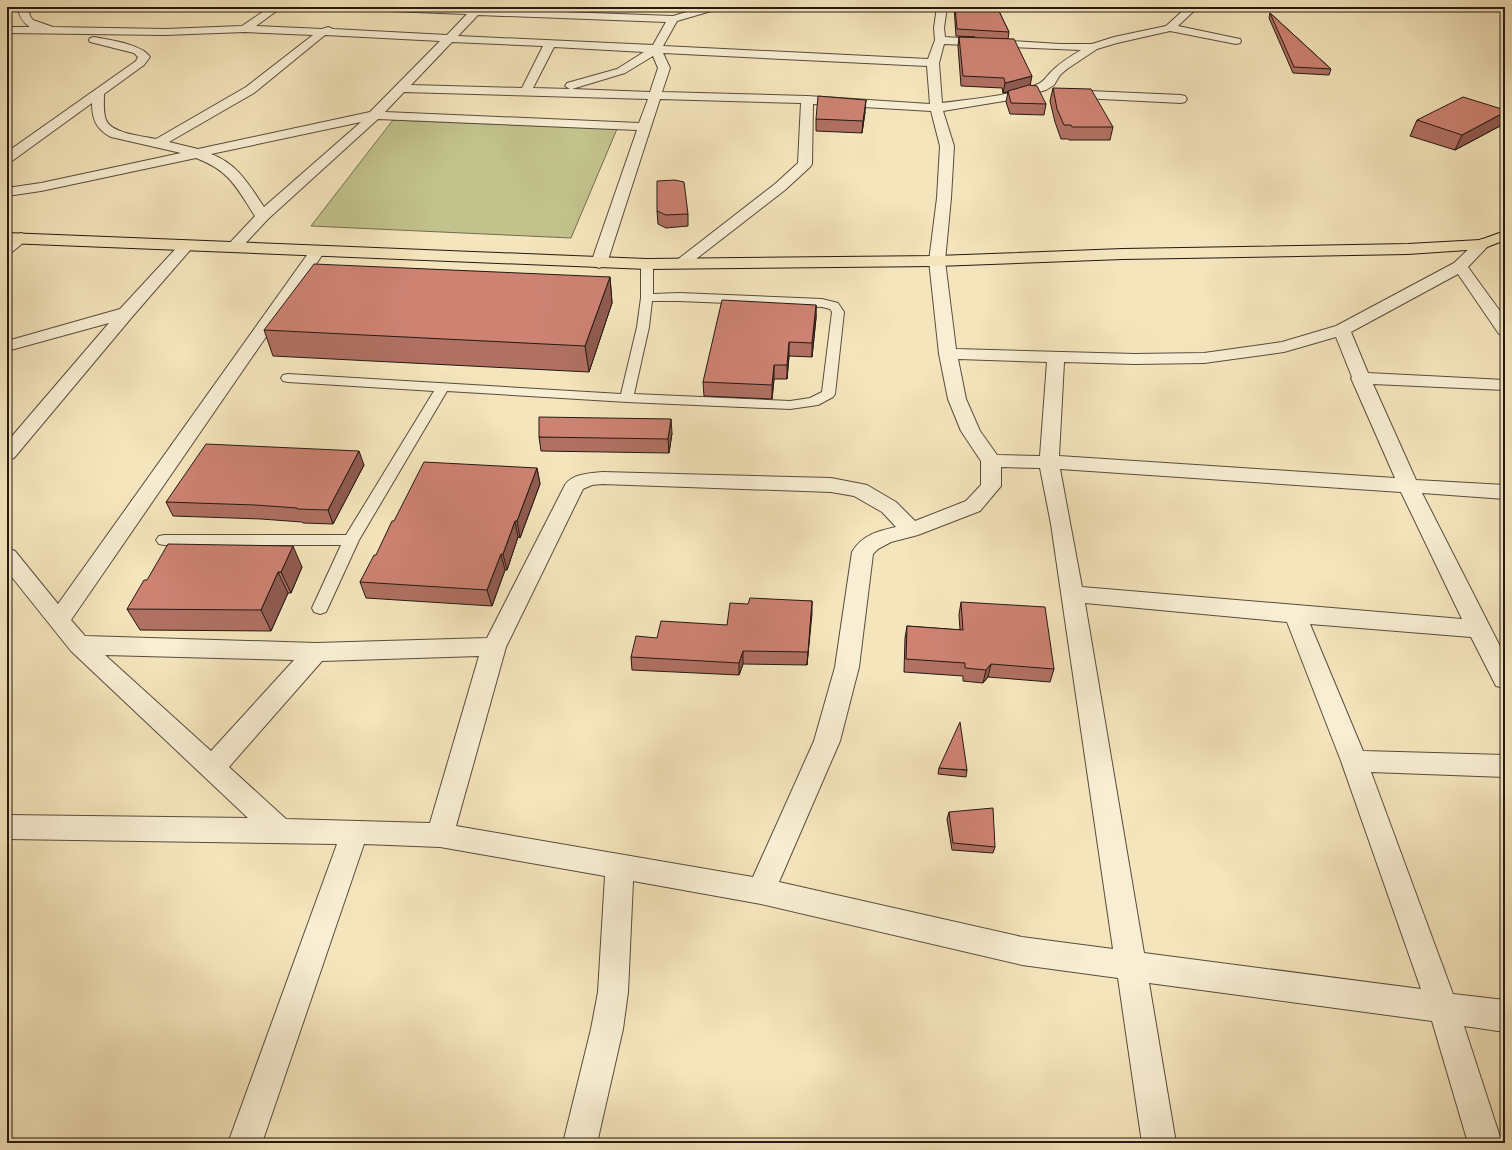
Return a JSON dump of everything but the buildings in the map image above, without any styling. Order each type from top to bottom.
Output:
[{"type":"highway","points":[[14,238],[647,264],[937,261],[1123,254],[1408,249],[1482,244],[1505,235]]},
{"type":"street","points":[[7,158],[143,60],[143,55],[133,50],[38,26],[28,21],[24,14],[23,7]]},
{"type":"street","points":[[245,29],[277,7]]},
{"type":"street","points":[[363,7],[478,9],[673,19],[714,7]]},
{"type":"street","points":[[761,891],[827,741],[847,667],[863,552],[870,544],[884,537],[911,530],[946,518],[973,506],[991,486],[991,461],[970,431],[957,399],[948,354],[937,261],[944,198],[947,146],[936,108],[933,63],[940,40],[939,28],[942,7]]},
{"type":"street","points":[[1170,28],[1193,7]]},
{"type":"street","points":[[156,144],[250,90],[323,32],[390,8]]},
{"type":"street","points":[[234,247],[263,216],[375,115],[478,9]]},
{"type":"street","points":[[530,91],[575,85],[621,71],[656,49],[673,19]]},
{"type":"street","points":[[401,88],[807,100],[936,108],[1028,92],[1042,87],[1050,82],[1056,73],[1093,47],[1114,40],[1170,28],[1236,41]]},
{"type":"street","points":[[7,30],[166,32],[245,29],[933,63]]},
{"type":"street","points":[[940,40],[1060,47],[1093,47]]},
{"type":"street","points":[[530,91],[550,43]]},
{"type":"street","points":[[599,263],[664,68],[656,49]]},
{"type":"street","points":[[98,92],[99,120],[104,128],[116,134],[198,153],[216,160],[230,169],[263,216]]},
{"type":"street","points":[[1028,92],[1181,99]]},
{"type":"street","points":[[682,263],[780,186],[805,164],[807,100]]},
{"type":"street","points":[[7,192],[41,187],[375,115],[644,127]]},
{"type":"street","points":[[7,249],[14,238]]},
{"type":"street","points":[[948,354],[1135,359],[1204,358],[1284,347],[1342,330],[1460,266],[1482,244]]},
{"type":"street","points":[[7,454],[126,313],[186,246]]},
{"type":"street","points":[[58,620],[317,251]]},
{"type":"street","points":[[1460,266],[1505,330]]},
{"type":"street","points":[[7,346],[126,313]]},
{"type":"street","points":[[1342,330],[1360,378],[1408,485],[1478,629],[1505,679]]},
{"type":"street","points":[[1056,356],[1049,462],[1072,594],[1159,1143]]},
{"type":"street","points":[[1360,378],[1505,385]]},
{"type":"street","points":[[991,461],[1049,462],[1505,492]]},
{"type":"street","points":[[440,835],[494,647],[575,485],[589,478],[831,485],[860,490],[889,507],[911,530]]},
{"type":"street","points":[[7,556],[79,645],[280,831]]},
{"type":"street","points":[[1072,594],[1478,629]]},
{"type":"street","points":[[1295,614],[1354,761],[1443,1008],[1485,1143]]},
{"type":"street","points":[[79,645],[316,652],[494,647]]},
{"type":"street","points":[[212,768],[316,652]]},
{"type":"street","points":[[1354,761],[1505,766]]},
{"type":"street","points":[[7,827],[355,832],[440,835],[761,891],[1022,951],[1505,1016]]},
{"type":"street","points":[[245,1143],[355,832]]},
{"type":"street","points":[[580,1143],[607,1029],[613,992],[620,866]]},
{"type":"lane","points":[[626,398],[643,327],[647,298],[647,264]]},
{"type":"lane","points":[[288,378],[626,398],[790,405],[813,402],[828,394],[838,312],[834,306],[814,303],[679,297],[647,298]]},
{"type":"lane","points":[[320,608],[351,540],[443,387]]},
{"type":"lane","points":[[164,540],[351,540]]},
{"type":"green space","points":[[393,120],[617,129],[571,238],[311,226]]}]
